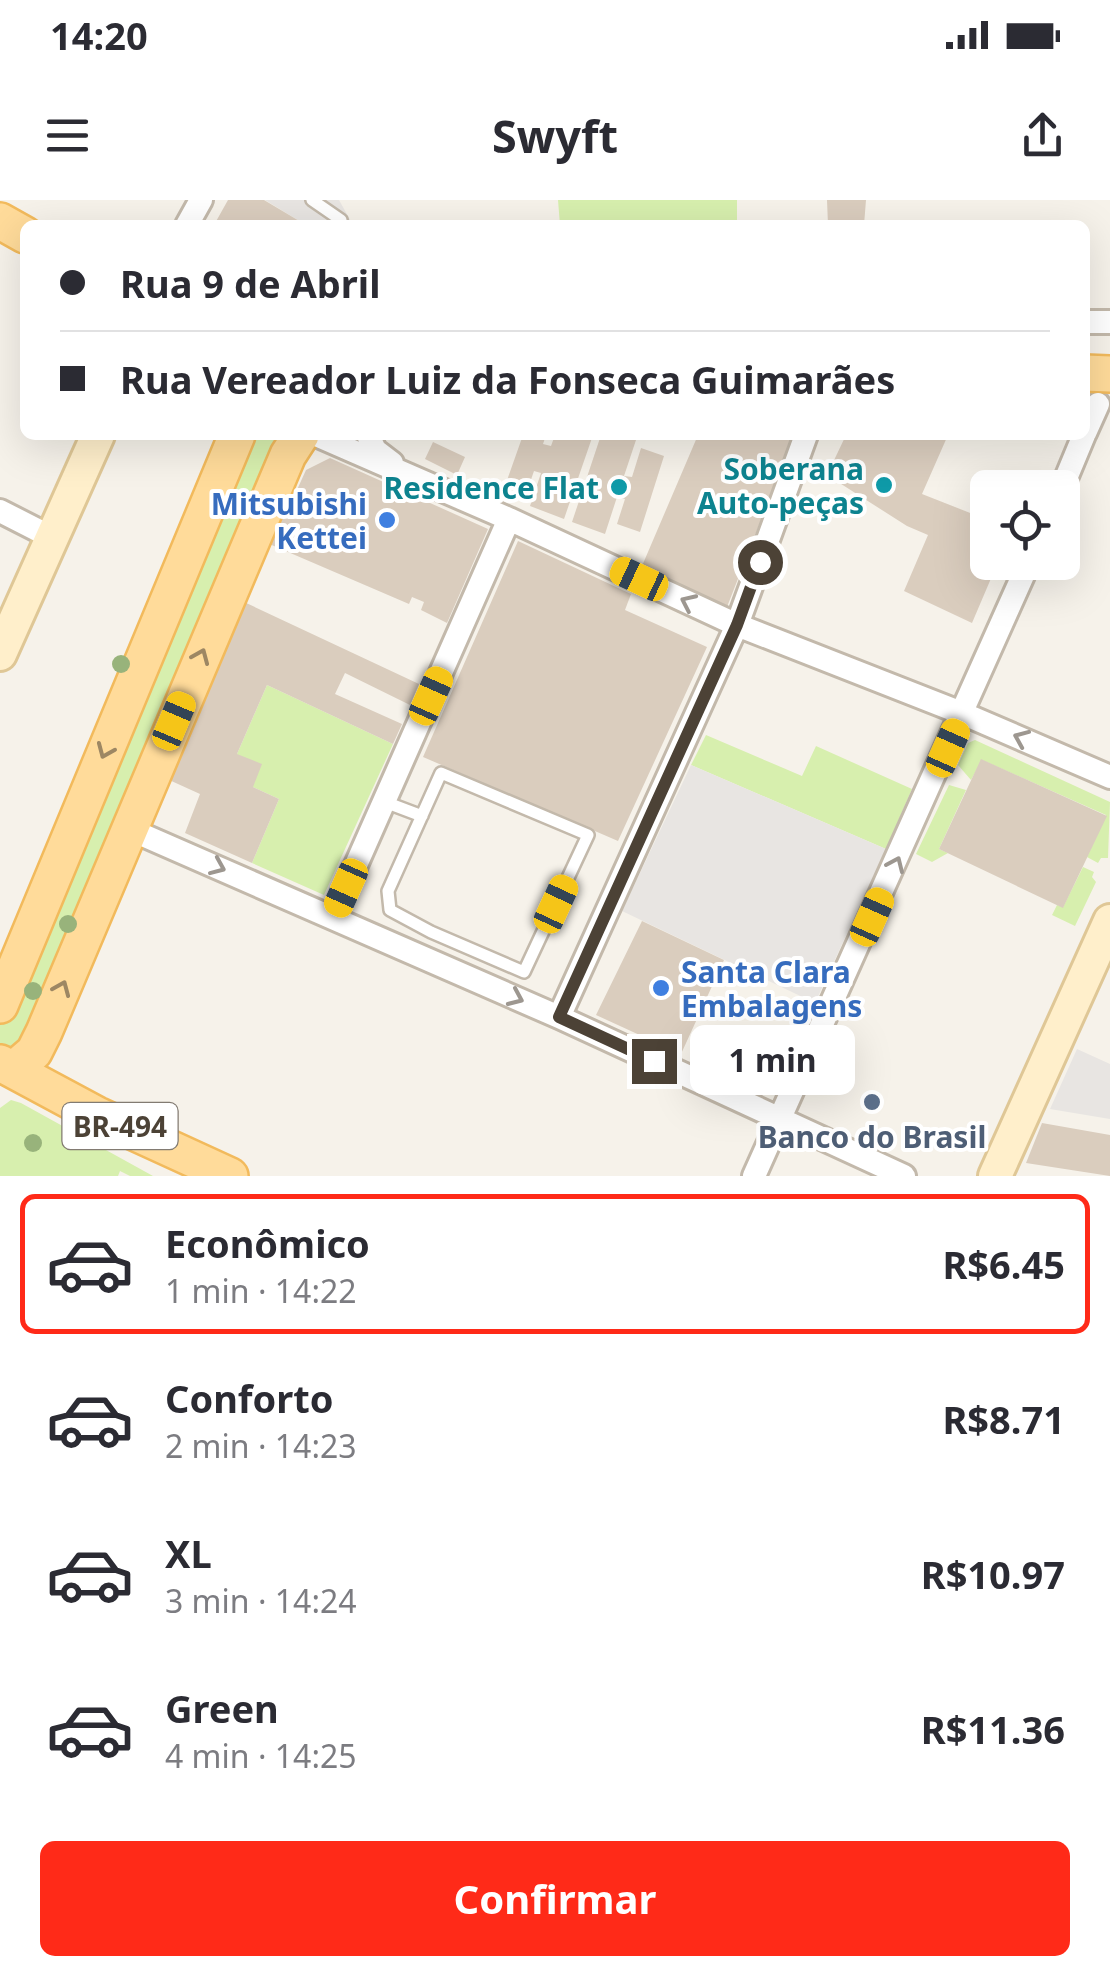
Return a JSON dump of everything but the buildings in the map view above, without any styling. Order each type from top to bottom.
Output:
[{"type":"main road","points":[[0,1004],[235,440]]},
{"type":"main road","name":"BR-494","points":[[4,1073],[28,1059],[39,1043],[288,455],[298,440]]},
{"type":"main road","name":"BR-494","points":[[4,1073],[230,1176]]},
{"type":"street","points":[[1090,418],[1098,392]]},
{"type":"street","points":[[0,654],[96,440]]},
{"type":"street","points":[[327,440],[408,473],[737,625],[964,714],[1110,777]]},
{"type":"street","points":[[370,440],[375,450],[408,473]]},
{"type":"street","points":[[559,1017],[737,625],[804,440]]},
{"type":"street","points":[[1070,470],[1082,440]]},
{"type":"street","points":[[0,510],[52,538]]},
{"type":"street","points":[[334,916],[509,519]]},
{"type":"street","points":[[754,1176],[1021,580]]},
{"type":"street","points":[[129,828],[559,1017],[904,1176]]},
{"type":"street","points":[[995,1176],[1110,921]]},
{"type":"lane","points":[[312,200],[341,220]]},
{"type":"lane","points":[[441,773],[588,834],[524,972],[390,910],[388,891],[422,816],[441,773]]},
{"type":"lane","points":[[385,802],[422,816]]},
{"type":"green space","points":[[558,200],[737,200],[737,220],[560,220]]},
{"type":"green space","points":[[240,440],[282,440],[285,445],[28,1043],[9,1050],[0,1046],[0,1007]]},
{"type":"green space","points":[[267,685],[393,744],[324,895],[252,863],[279,799],[253,787],[237,754]]},
{"type":"green space","points":[[706,735],[802,776],[816,746],[912,789],[886,849],[691,765]]},
{"type":"green space","points":[[975,740],[1110,802],[1108,858],[1101,858],[1098,863],[1087,857],[1106,815],[982,760],[971,780],[958,765],[968,743]]},
{"type":"green space","points":[[949,785],[966,790],[939,849],[948,853],[932,862],[916,854]]},
{"type":"green space","points":[[1083,867],[1094,872],[1096,882],[1075,926],[1052,915],[1057,905],[1063,907]]},
{"type":"green space","points":[[11,1100],[153,1176],[130,1176],[120,1171],[118,1176],[0,1176],[0,1108]]},
{"type":"shaded area","points":[[265,200],[339,200],[350,220],[298,220]]},
{"type":"shaded area","points":[[691,765],[886,849],[815,1003],[622,911]]},
{"type":"shaded area","points":[[1077,1049],[1110,1064],[1110,1119],[1050,1109]]},
{"type":"place","name":"Soberana Auto-peças","points":[[884,485]]},
{"type":"place","name":"Residence Flat","points":[[619,487]]},
{"type":"place","name":"Mitsubishi Kettei","points":[[387,520]]},
{"type":"place","name":"Santa Clara Embalagens","points":[[661,988]]},
{"type":"place","name":"Banco do Brasil","points":[[872,1102]]},
{"type":"route","points":[[654,1061],[559,1017],[737,625],[760,562]]}]
